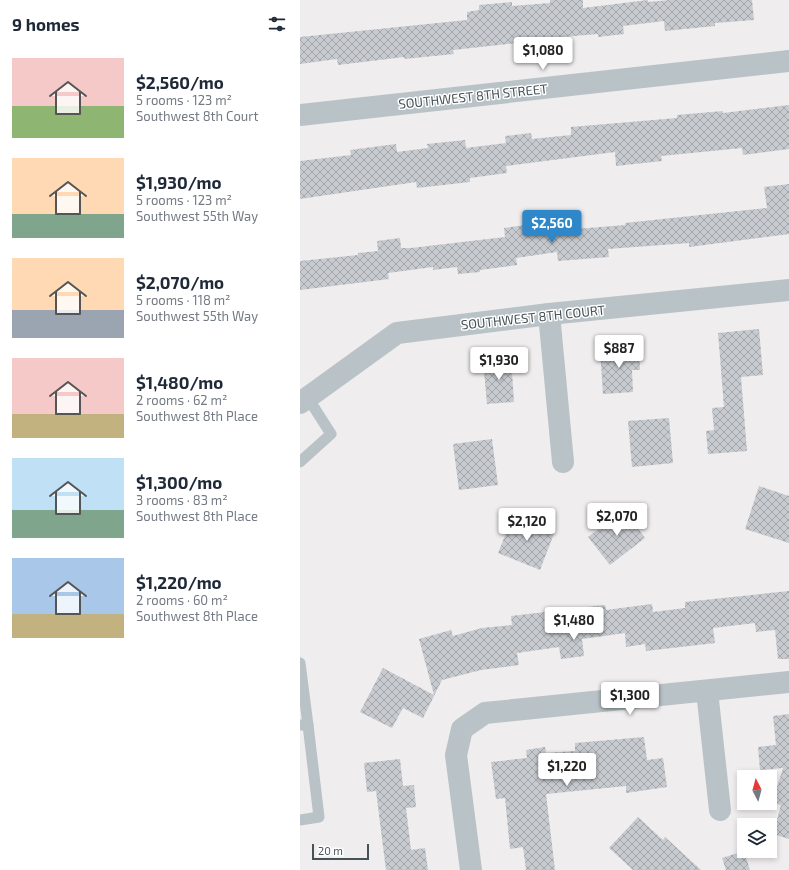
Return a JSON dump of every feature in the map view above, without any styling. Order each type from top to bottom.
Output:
[{"type":"street","name":"SOUTHWEST 8TH STREET","points":[[300,115],[789,61]]},
{"type":"street","name":"SOUTHWEST 8TH COURT","points":[[303,396],[397,333],[549,314],[789,290]]},
{"type":"street","points":[[549,314],[563,462]]},
{"type":"street","points":[[470,870],[456,755],[462,729],[485,713],[789,682]]},
{"type":"street","points":[[707,691],[720,810]]},
{"type":"lane","points":[[300,462],[331,434],[303,396]]},
{"type":"lane","points":[[300,663],[304,725],[319,817],[300,820]]},
{"type":"building","points":[[550,0],[583,0],[583,8],[648,0],[648,2],[670,0],[752,0],[754,20],[715,23],[715,26],[665,31],[664,21],[623,26],[624,34],[598,37],[598,34],[515,41],[516,43],[453,50],[454,54],[404,59],[404,57],[338,65],[337,59],[300,64],[300,37],[467,20],[467,12],[479,10],[479,5],[512,2],[512,6],[550,3]]},
{"type":"building","points":[[789,105],[789,149],[743,155],[742,148],[661,156],[662,161],[616,166],[615,152],[506,166],[507,173],[470,178],[470,182],[417,188],[416,182],[300,199],[300,161],[351,155],[350,150],[396,144],[397,152],[428,148],[427,144],[465,140],[466,148],[506,143],[505,136],[531,133],[532,139],[571,135],[571,127],[677,118],[677,115],[723,111],[723,113]]},
{"type":"building","points":[[789,184],[789,234],[689,247],[689,243],[608,249],[609,257],[558,261],[557,252],[516,258],[517,265],[480,270],[480,272],[458,274],[457,267],[433,270],[433,267],[388,273],[389,279],[300,290],[300,261],[358,255],[358,253],[378,251],[377,241],[400,238],[401,248],[411,248],[505,237],[504,228],[539,223],[540,232],[625,225],[625,223],[767,208],[764,187]]},
{"type":"building","points":[[759,329],[763,375],[741,377],[747,451],[708,454],[706,431],[714,430],[712,408],[724,407],[718,333]]},
{"type":"building","points":[[639,347],[640,370],[632,370],[633,392],[603,394],[600,349]]},
{"type":"building","points":[[511,357],[514,402],[487,404],[483,360]]},
{"type":"building","points":[[669,418],[673,463],[632,467],[628,421]]},
{"type":"building","points":[[492,439],[498,485],[459,490],[453,444]]},
{"type":"building","points":[[759,486],[789,496],[789,543],[745,529]]},
{"type":"building","points":[[624,510],[645,538],[610,565],[588,537]]},
{"type":"building","points":[[514,514],[555,531],[540,570],[498,553]]},
{"type":"building","points":[[789,591],[789,659],[778,659],[775,630],[756,632],[755,623],[713,628],[715,643],[646,651],[645,644],[626,647],[625,633],[582,639],[584,656],[561,659],[559,647],[517,653],[519,665],[481,670],[442,680],[423,718],[403,708],[392,728],[360,712],[383,668],[434,695],[419,639],[451,630],[453,636],[482,628],[512,625],[511,616],[605,605],[606,610],[652,604],[653,612],[685,608],[685,602]]},
{"type":"building","points":[[789,714],[789,839],[777,835],[777,820],[781,805],[777,804],[777,787],[783,768],[760,770],[758,747],[776,745],[773,716]]},
{"type":"building","points":[[644,737],[647,760],[663,758],[667,787],[626,793],[626,786],[546,794],[555,870],[526,870],[523,847],[510,849],[505,798],[496,799],[491,762],[527,758],[526,750],[545,747],[546,753],[575,751],[575,743]]},
{"type":"building","points":[[400,759],[403,786],[414,785],[416,807],[406,808],[411,850],[425,848],[428,870],[386,870],[376,791],[367,792],[364,763]]},
{"type":"building","points":[[638,817],[663,840],[665,837],[701,870],[633,870],[609,848]]},
{"type":"building","points":[[737,853],[737,858],[746,858],[750,870],[726,870],[722,858]]}]
